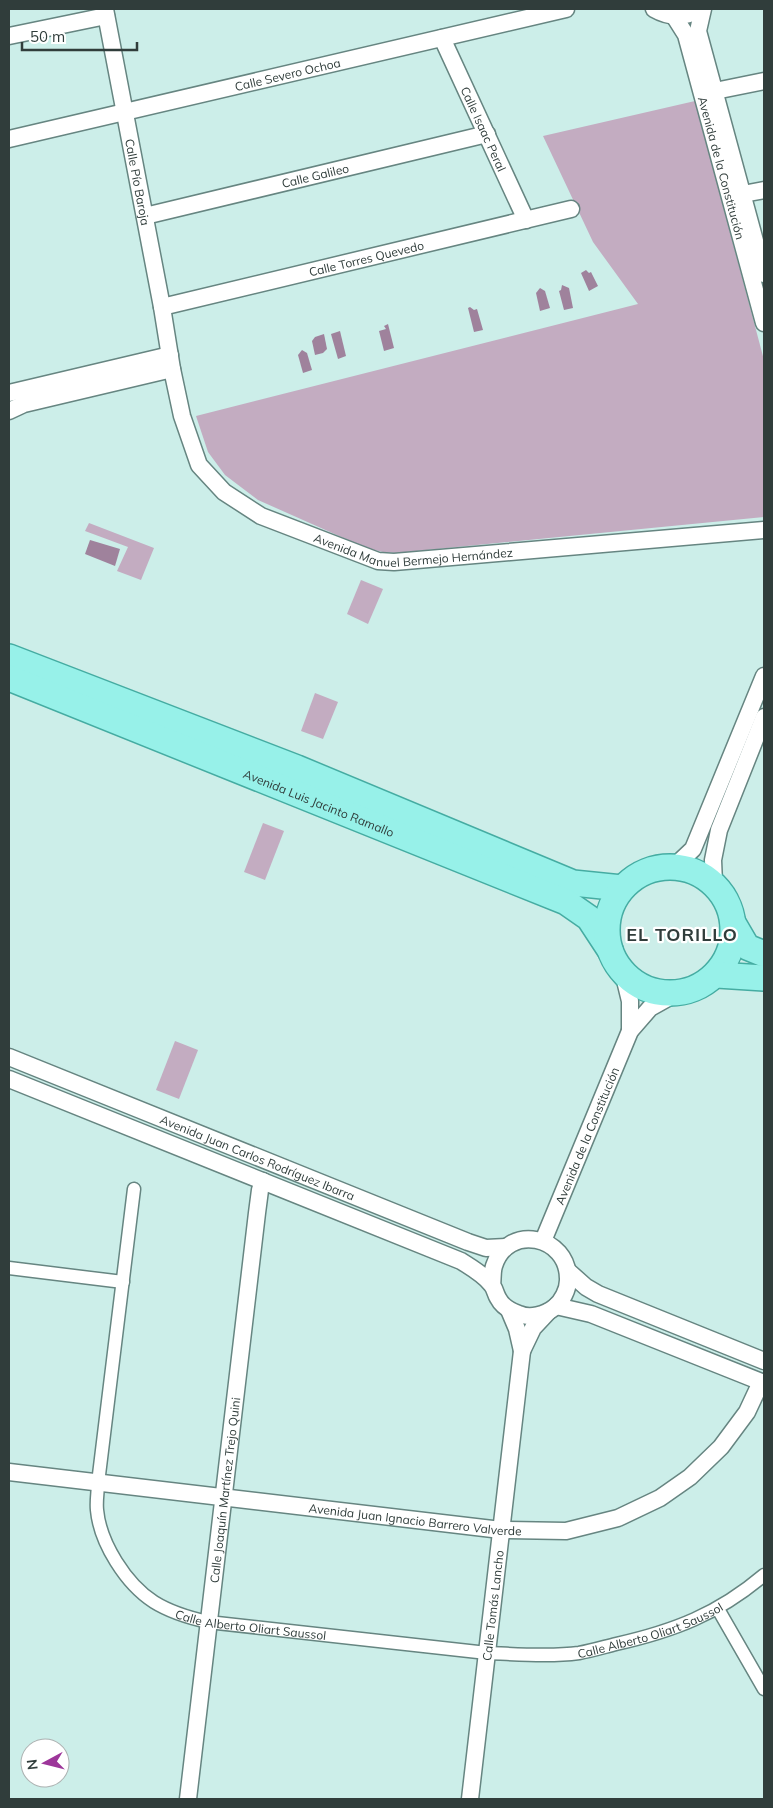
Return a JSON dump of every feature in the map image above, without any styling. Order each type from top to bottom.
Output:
[{"type":"main road","name":"Avenida Luis Jacinto Ramallo","points":[[9,657],[232,743],[572,883],[622,888]]},
{"type":"main road","name":"Avenida Luis Jacinto Ramallo","points":[[9,678],[566,902],[589,918],[610,950]]},
{"type":"main road","points":[[733,923],[732,948],[716,974],[698,988],[675,994],[657,992],[638,985],[623,972],[610,950],[607,929],[611,907],[622,888],[637,876],[655,868],[675,866],[689,869],[702,875],[714,884],[727,902],[733,923],[748,947],[764,954]]},
{"type":"main road","points":[[716,974],[764,978]]},
{"type":"street","points":[[654,9],[662,14],[674,16],[685,15],[699,9]]},
{"type":"street","name":"Avenida de la Constitución","points":[[703,9],[698,31],[764,274]]},
{"type":"street","name":"Calle Severo Ochoa","points":[[9,138],[125,113],[558,10]]},
{"type":"street","points":[[9,36],[106,12]]},
{"type":"street","name":"Calle Pío Baroja","points":[[106,12],[171,362]]},
{"type":"street","name":"Avenida de la Constitución","points":[[674,16],[686,35],[764,323]]},
{"type":"street","name":"Calle Isaac Peral","points":[[442,38],[526,220]]},
{"type":"street","points":[[715,91],[764,81]]},
{"type":"street","name":"Calle Galileo","points":[[145,216],[487,134]]},
{"type":"street","points":[[743,194],[764,190]]},
{"type":"street","name":"Calle Torres Quevedo","points":[[162,307],[571,209]]},
{"type":"street","points":[[9,393],[171,362]]},
{"type":"street","points":[[9,411],[24,404],[171,362]]},
{"type":"street","name":"Avenida Manuel Bermejo Hernández","points":[[171,362],[182,416],[199,465],[224,492],[261,516],[378,561],[394,562],[764,530]]},
{"type":"street","points":[[675,866],[694,850],[764,676]]},
{"type":"street","points":[[714,884],[712,860],[719,830],[764,717]]},
{"type":"street","name":"Avenida de la Constitución","points":[[623,972],[630,1001],[630,1031]]},
{"type":"street","name":"Avenida de la Constitución","points":[[543,1241],[630,1031],[650,1008],[675,994]]},
{"type":"street","name":"Avenida Juan Carlos Rodríguez Ibarra","points":[[9,1057],[468,1242],[486,1248],[506,1247]]},
{"type":"street","name":"Avenida Juan Carlos Rodríguez Ibarra","points":[[9,1079],[461,1261],[479,1272],[492,1285]]},
{"type":"street","name":"Calle Joaquín Martínez Trejo Quini","points":[[188,1799],[257,1212],[263,1181]]},
{"type":"street","name":"Calle Alberto Oliart Saussol","points":[[134,1189],[98,1483],[97,1510],[103,1534],[116,1563],[137,1588],[154,1602],[190,1618],[208,1622],[487,1653],[530,1655],[579,1653],[653,1636],[692,1622],[718,1608],[764,1575]]},
{"type":"street","points":[[530,1239],[543,1241],[554,1247],[562,1256],[568,1271],[568,1286],[563,1298],[552,1309],[534,1316],[522,1315],[509,1310],[499,1299],[492,1285],[493,1268],[496,1259],[506,1247],[517,1241],[530,1239]]},
{"type":"street","points":[[9,1268],[123,1282]]},
{"type":"street","points":[[568,1271],[586,1287],[598,1294],[764,1361]]},
{"type":"street","points":[[552,1309],[591,1314],[763,1382]]},
{"type":"street","name":"Calle Tomás Lancho","points":[[470,1799],[522,1351],[533,1328],[552,1309]]},
{"type":"street","name":"Calle Tomás Lancho","points":[[509,1310],[517,1329],[522,1351]]},
{"type":"street","name":"Avenida Juan Ignacio Barrero Valverde","points":[[9,1472],[501,1530],[566,1531],[618,1518],[660,1498],[690,1477],[721,1447],[747,1412],[763,1382]]},
{"type":"street","points":[[718,1608],[764,1689]]},
{"type":"shaded area","points":[[695,101],[764,360],[764,517],[396,553],[383,552],[366,548],[258,500],[225,475],[208,452],[196,416],[638,304],[593,242],[543,136]]},
{"type":"shaded area","points":[[586,270],[589,273],[591,272],[598,286],[589,291],[581,273]]},
{"type":"shaded area","points":[[562,285],[569,288],[573,308],[564,310],[559,291]]},
{"type":"shaded area","points":[[540,288],[545,291],[550,308],[540,311],[536,293]]},
{"type":"shaded area","points":[[470,307],[474,310],[477,309],[483,330],[474,332],[468,308]]},
{"type":"shaded area","points":[[388,324],[394,348],[384,351],[379,331],[386,329],[384,326]]},
{"type":"shaded area","points":[[340,331],[346,356],[338,359],[331,334]]},
{"type":"shaded area","points":[[324,334],[327,349],[323,353],[315,355],[312,341],[315,337]]},
{"type":"shaded area","points":[[302,350],[307,353],[312,370],[303,373],[298,355]]},
{"type":"shaded area","points":[[89,523],[154,548],[141,580],[117,571],[128,547],[85,531]]},
{"type":"shaded area","points":[[90,540],[120,549],[115,566],[85,554]]},
{"type":"shaded area","points":[[361,580],[383,589],[368,624],[347,614]]},
{"type":"shaded area","points":[[315,693],[338,702],[323,739],[301,731]]},
{"type":"shaded area","points":[[263,823],[284,831],[265,880],[244,872]]},
{"type":"shaded area","points":[[175,1041],[198,1050],[179,1099],[156,1090]]},
{"type":"district","name":"EL TORILLO","points":[[682,934]]}]
